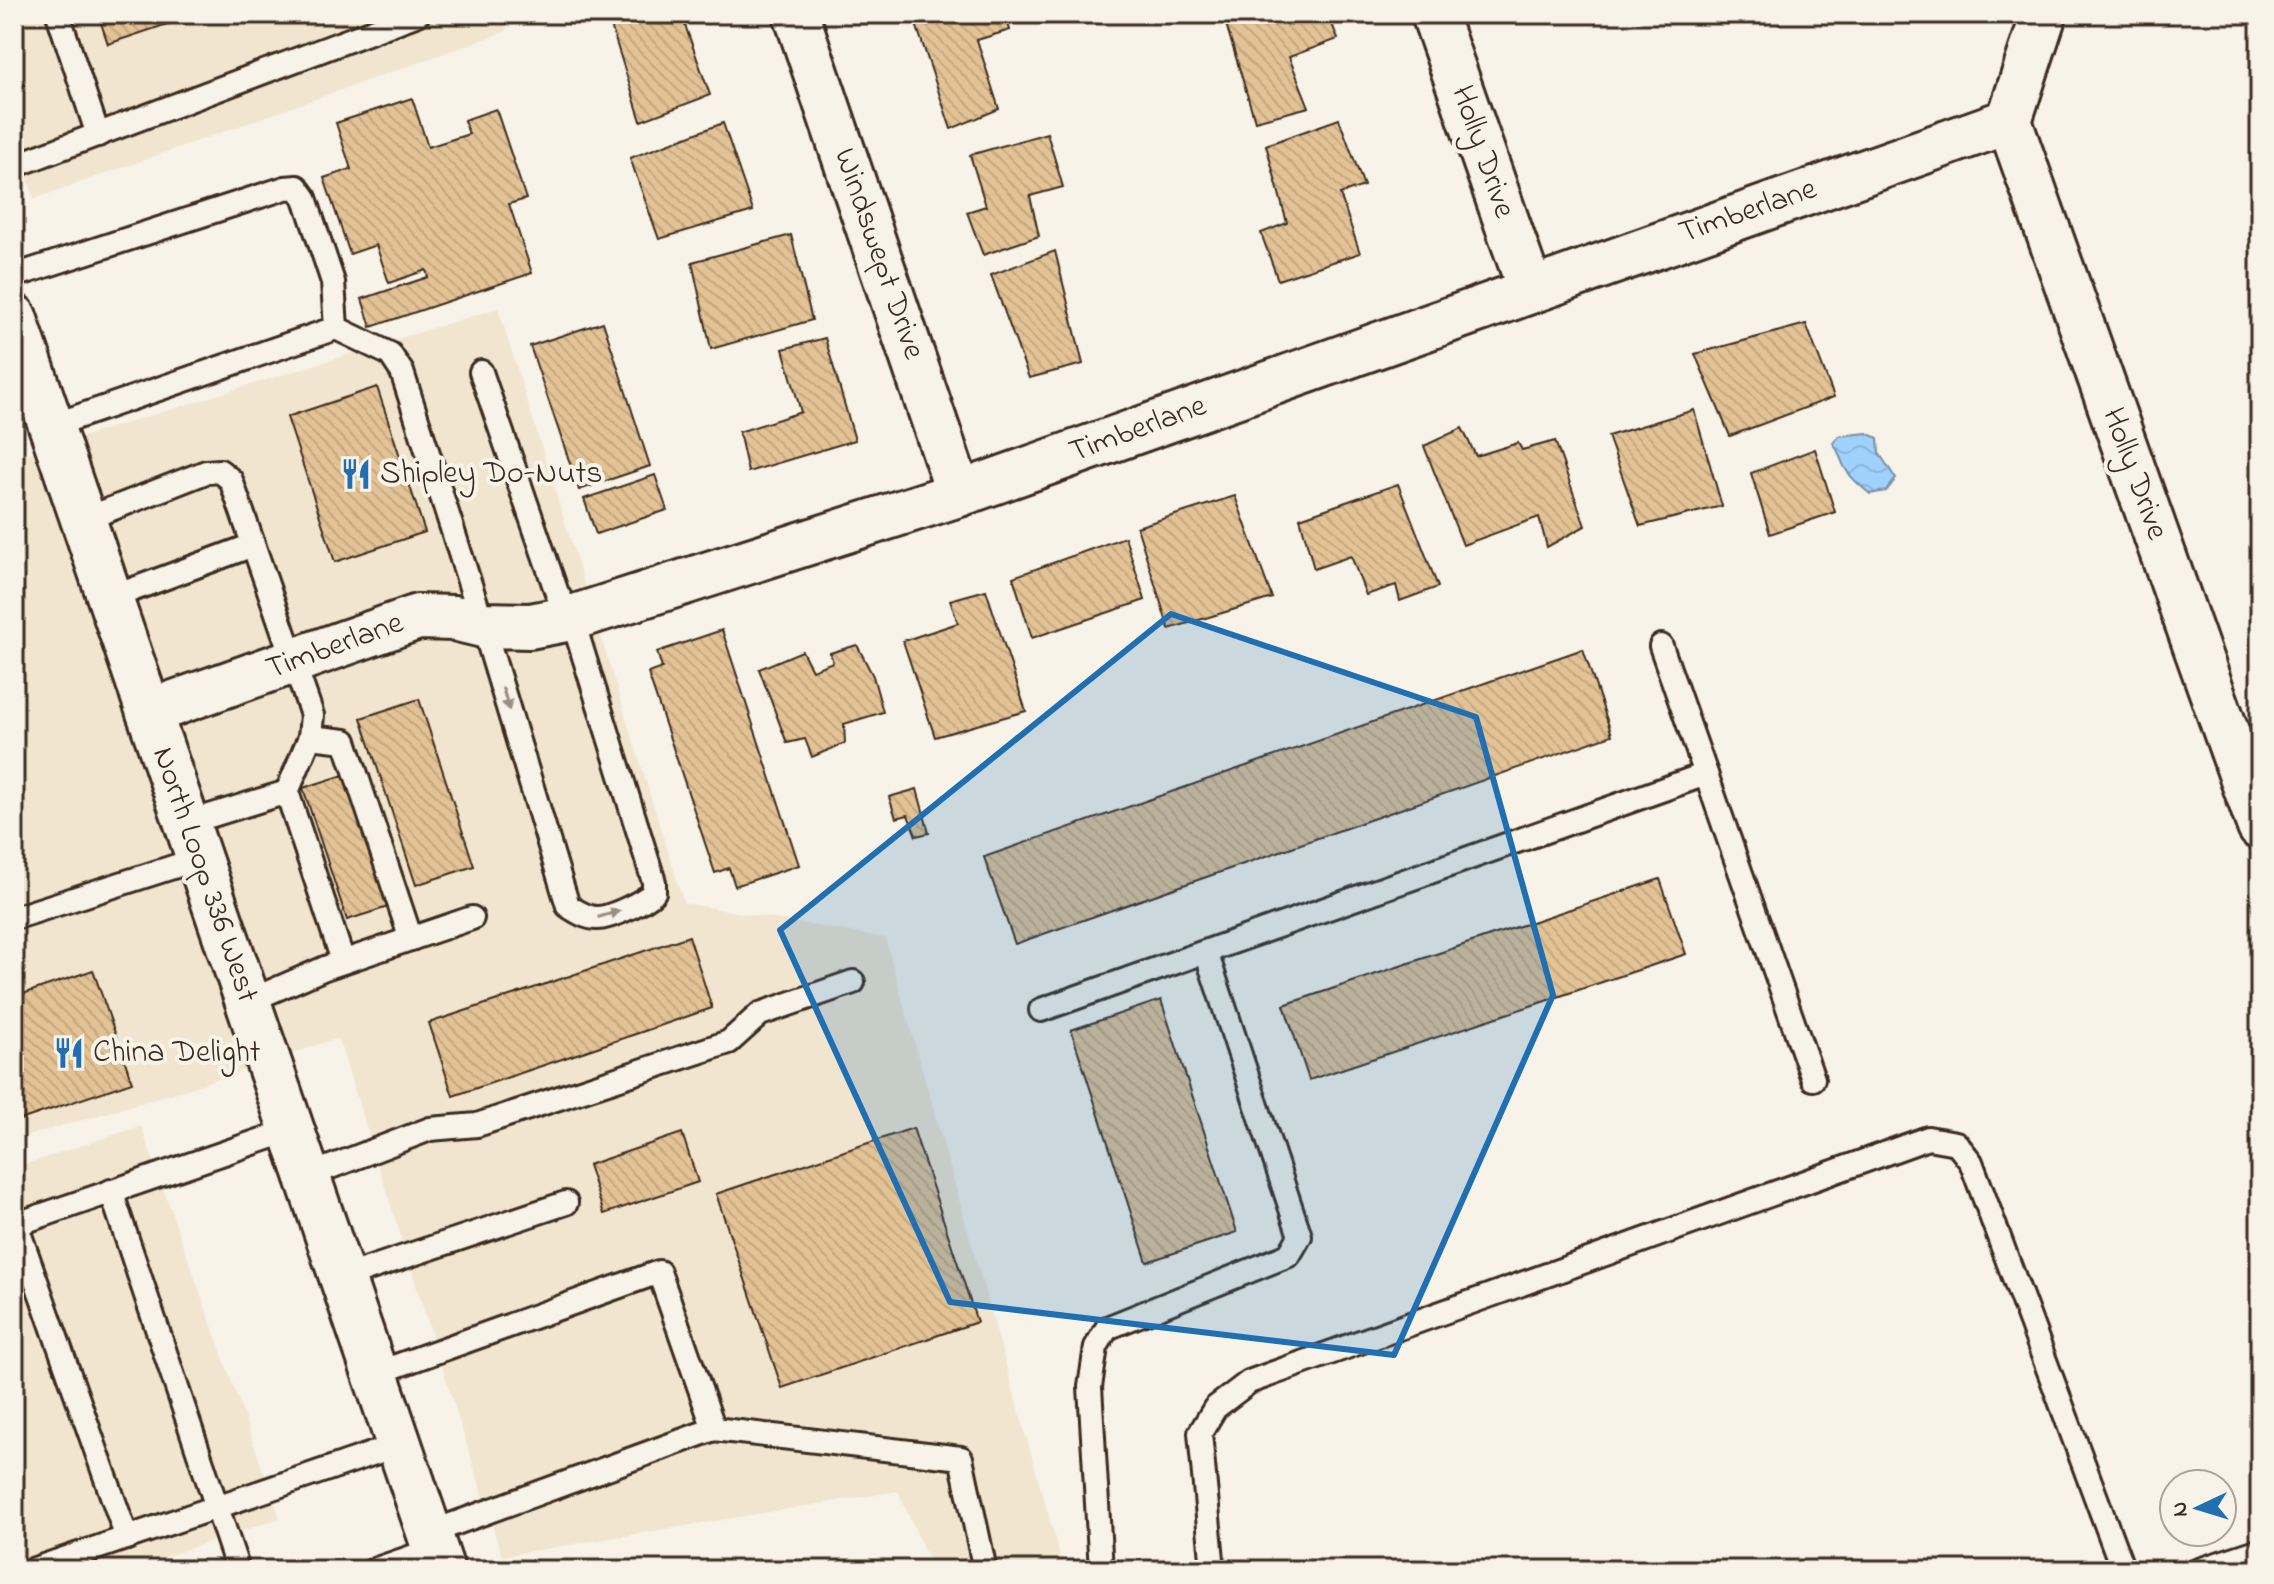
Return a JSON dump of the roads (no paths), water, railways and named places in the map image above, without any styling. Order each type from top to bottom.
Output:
[{"type":"street","name":"Windswept Drive","points":[[796,14],[959,494]]},
{"type":"street","name":"Holly Drive","points":[[1434,14],[1530,289]]},
{"type":"street","points":[[2009,121],[2044,14]]},
{"type":"street","name":"Timberlane","points":[[149,712],[418,617],[454,618],[483,625],[530,626],[572,618],[959,494],[2009,121]]},
{"type":"street","name":"Holly Drive","points":[[2009,121],[2260,827]]},
{"type":"street","name":"North Loop 336 West","points":[[14,317],[435,1551]]},
{"type":"lane","points":[[58,14],[98,135]]},
{"type":"lane","points":[[14,166],[418,14]]},
{"type":"lane","points":[[14,276],[285,188],[297,187],[305,198],[333,282],[336,328]]},
{"type":"lane","points":[[51,426],[336,328],[390,354],[402,372],[568,906],[583,915],[598,918],[645,901],[654,892],[654,882],[572,618],[557,593],[481,372]]},
{"type":"lane","points":[[14,918],[192,841],[287,792],[310,737],[312,715],[231,480],[220,471],[206,472],[83,520]]},
{"type":"lane","points":[[110,598],[253,545]]},
{"type":"lane","points":[[1661,646],[1813,1079]]},
{"type":"lane","points":[[310,737],[345,741],[411,939]]},
{"type":"lane","points":[[1041,1010],[1706,774]]},
{"type":"lane","points":[[287,792],[343,961]]},
{"type":"lane","points":[[247,1002],[343,961],[472,918]]},
{"type":"lane","points":[[1101,1570],[1090,1387],[1096,1347],[1107,1328],[1289,1255],[1300,1236],[1206,952]]},
{"type":"lane","points":[[307,1176],[430,1129],[477,1125],[729,1042],[760,1014],[853,982]]},
{"type":"lane","points":[[127,1538],[15,1224],[291,1130]]},
{"type":"lane","points":[[1213,1570],[1200,1433],[1215,1408],[1249,1382],[1928,1138],[1956,1143],[1971,1162],[2123,1570]]},
{"type":"lane","points":[[111,1191],[238,1570]]},
{"type":"lane","points":[[341,1278],[566,1203]]},
{"type":"lane","points":[[374,1374],[659,1272],[714,1429]]},
{"type":"lane","points":[[374,1570],[435,1551],[714,1429],[961,1458],[985,1570]]},
{"type":"lane","points":[[32,1570],[66,1565],[127,1538],[398,1445]]},
{"type":"lane","points":[[2199,1570],[2260,1550]]},
{"type":"water","points":[[1867,433],[1878,438],[1879,453],[1896,479],[1886,491],[1870,494],[1847,472],[1833,443],[1839,436]]},
{"type":"place","name":"Shipley Do-Nuts","points":[[356,474]]},
{"type":"place","name":"China Delight","points":[[69,1053]]}]
